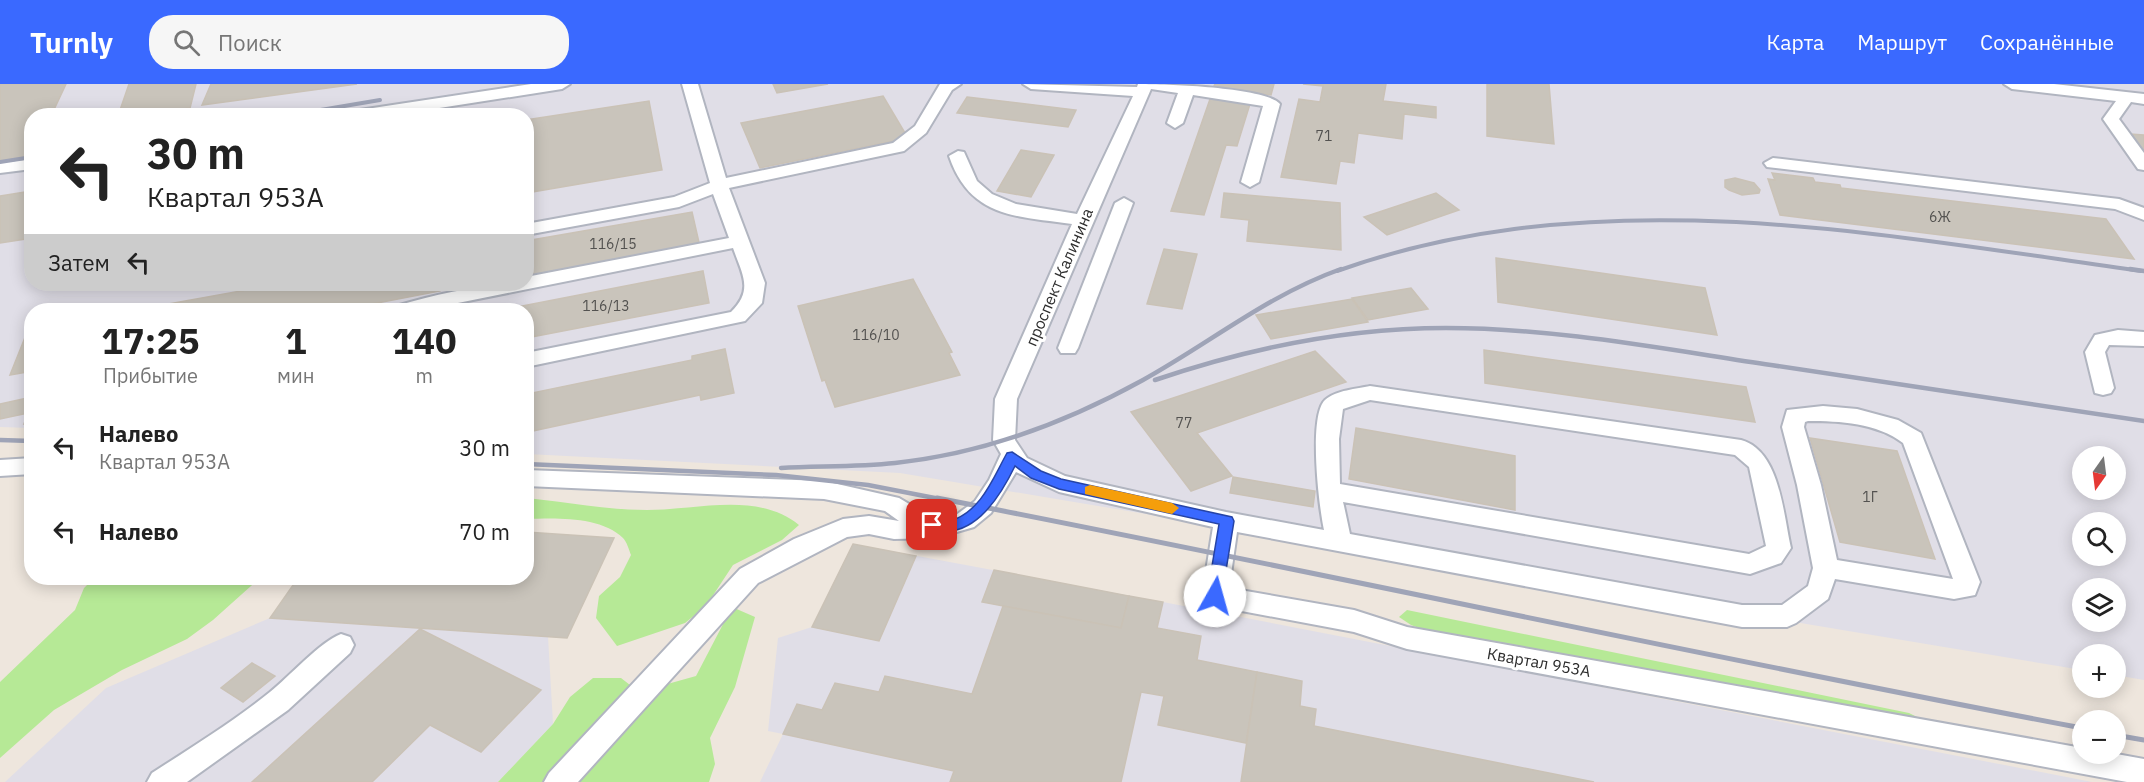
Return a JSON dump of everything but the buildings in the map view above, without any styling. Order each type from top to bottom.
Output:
[{"type":"street","points":[[404,108],[562,84]]},
{"type":"street","points":[[534,358],[738,317],[752,303],[755,283],[719,185],[690,84]]},
{"type":"street","points":[[534,229],[679,202],[719,185],[898,147],[912,141],[920,132],[946,87],[953,84]]},
{"type":"street","points":[[1031,84],[1167,86],[1258,99],[1272,104],[1250,183]]},
{"type":"street","points":[[2012,84],[2136,98]]},
{"type":"street","name":"проспект Калинина","points":[[1019,463],[1004,440],[1006,399],[1083,220],[1145,87]]},
{"type":"street","points":[[1175,123],[1187,90]]},
{"type":"street","points":[[2136,98],[2111,119],[2144,165]]},
{"type":"street","points":[[958,156],[967,179],[974,189],[986,198],[1022,209],[1083,220]]},
{"type":"street","points":[[1773,163],[2119,204],[2144,215]]},
{"type":"street","points":[[0,168],[24,165]]},
{"type":"street","points":[[1068,348],[1124,203]]},
{"type":"street","points":[[534,281],[740,241]]},
{"type":"street","points":[[427,303],[485,291]]},
{"type":"street","points":[[2103,388],[2095,352],[2102,340],[2118,337],[2144,339]]},
{"type":"street","points":[[1329,491],[1750,564],[1772,556],[1779,548],[1760,465],[1751,454],[1741,448],[1370,393],[1344,399],[1333,405],[1327,435],[1329,491],[1339,540]]},
{"type":"street","points":[[559,782],[749,576],[803,546],[843,528],[869,525],[914,531],[946,528],[965,521],[982,507],[1019,463],[1065,485],[1227,521],[1742,616],[1787,616],[1819,592],[1826,568],[1809,485],[1793,427],[1796,415],[1811,413],[1891,424],[1905,431],[1913,439],[1926,472],[1967,582],[1965,588],[1954,589],[1826,568]]},
{"type":"street","points":[[0,468],[24,466]]},
{"type":"street","points":[[534,478],[824,490],[891,504],[919,521],[946,528]]},
{"type":"street","name":"Квартал 953А","points":[[1227,521],[1215,596],[1353,621],[1407,638],[2144,772]]},
{"type":"street","points":[[162,782],[277,704],[314,674],[341,645]]},
{"type":"shaded area","points":[[0,84],[2144,84],[2144,680],[2126,677],[2126,644],[2072,644],[2072,668],[900,473],[534,454],[534,303],[24,303],[24,428],[0,427]]},
{"type":"shaded area","points":[[853,544],[2092,782],[760,782],[783,734],[768,731],[778,638],[812,627]]},
{"type":"shaded area","points":[[270,618],[548,637],[553,724],[498,782],[5,782],[106,688]]},
{"type":"green space","points":[[534,499],[632,510],[746,505],[765,508],[799,525],[782,540],[733,565],[706,606],[685,623],[617,646],[596,618],[599,596],[620,577],[631,555],[626,542],[614,531],[603,526],[564,519],[534,519]]},
{"type":"green space","points":[[87,585],[252,585],[213,620],[187,639],[122,670],[54,710],[0,758],[0,682],[75,610]]},
{"type":"green space","points":[[732,607],[755,617],[735,687],[710,738],[715,764],[709,782],[498,782],[553,724],[570,697],[593,678],[621,678],[639,692],[696,676]]},
{"type":"green space","points":[[1407,610],[1909,713],[1919,718],[1923,724],[1432,633],[1411,625],[1399,617]]},
{"type":"railway","points":[[332,108],[380,100]]},
{"type":"railway","points":[[0,162],[24,158]]},
{"type":"railway","points":[[1337,271],[1435,243],[1535,227],[1636,220],[1737,222],[1839,230],[2141,271]]},
{"type":"railway","points":[[781,468],[852,466],[928,459],[1023,434],[1084,409],[1143,380],[1264,306],[1341,269]]},
{"type":"railway","points":[[2130,269],[2144,271]]},
{"type":"railway","points":[[1155,380],[1262,349],[1335,336],[1409,329],[1487,329],[1609,340],[2144,421]]},
{"type":"railway","points":[[0,440],[24,441]]},
{"type":"railway","points":[[534,464],[776,475],[868,485],[945,500]]},
{"type":"railway","points":[[937,498],[2072,726]]},
{"type":"railway","points":[[2126,737],[2144,740]]},
{"type":"slow traffic","points":[[1090,490],[1172,508]]},
{"type":"route","points":[[932,525],[946,528],[955,525],[965,521],[982,507],[999,484],[1012,456],[1019,464],[1036,474],[1072,487],[1227,521],[1220,553],[1215,596]]}]
